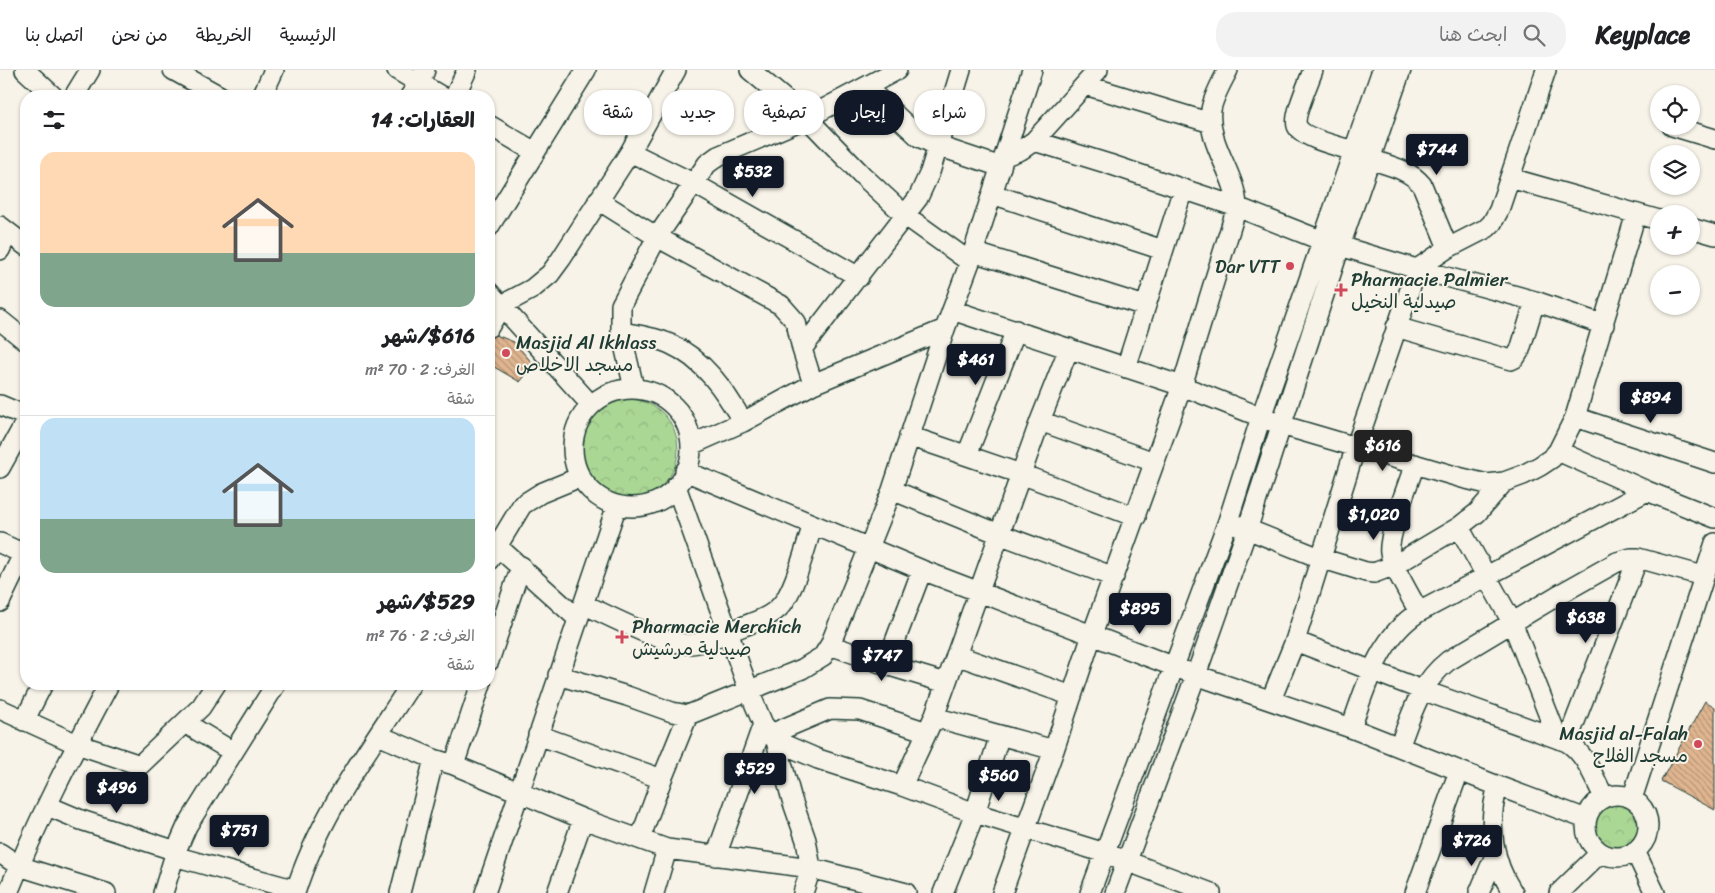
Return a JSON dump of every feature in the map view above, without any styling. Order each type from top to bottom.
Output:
[{"type":"street","points":[[24,70],[46,90]]},
{"type":"street","points":[[78,90],[90,70]]},
{"type":"street","points":[[173,70],[209,90]]},
{"type":"street","points":[[265,90],[274,70]]},
{"type":"street","points":[[397,70],[430,90]]},
{"type":"street","points":[[458,90],[467,70]]},
{"type":"street","points":[[495,217],[586,70]]},
{"type":"street","points":[[591,405],[495,298],[532,289],[550,274],[578,235],[598,200],[630,152],[676,70]]},
{"type":"street","points":[[750,70],[774,90]]},
{"type":"street","points":[[824,109],[897,70]]},
{"type":"street","points":[[802,349],[918,198],[930,172],[961,70]]},
{"type":"street","points":[[558,675],[672,712],[688,715],[749,691],[814,662],[823,656],[830,645],[892,490],[945,329],[972,257],[1032,70]]},
{"type":"street","points":[[866,87],[919,138],[938,146],[1003,161],[1034,142],[1098,70]]},
{"type":"street","points":[[1002,893],[1054,750],[1092,635],[1182,386],[1238,208],[1235,187],[1220,153],[1211,123],[1211,108],[1228,70]]},
{"type":"street","points":[[1313,70],[1298,110],[1296,122],[1298,127],[1305,135],[1415,176],[1427,194],[1448,248]]},
{"type":"street","points":[[1115,893],[1196,675],[1281,426],[1332,244],[1362,155],[1382,70]]},
{"type":"street","points":[[1362,155],[1401,70]]},
{"type":"street","points":[[1271,700],[1295,641],[1356,446],[1417,269],[1448,248],[1492,223],[1499,210],[1546,70]]},
{"type":"street","points":[[1086,85],[1211,123]]},
{"type":"street","points":[[495,129],[535,152]]},
{"type":"street","points":[[1700,134],[1715,139]]},
{"type":"street","points":[[634,388],[621,332],[621,305],[630,285],[658,237],[707,164],[718,156],[767,135]]},
{"type":"street","points":[[823,135],[863,176],[906,216],[972,257],[1145,306]]},
{"type":"street","points":[[1034,142],[1184,189],[1332,244],[1535,301],[1604,324]]},
{"type":"street","points":[[630,152],[693,183],[859,277]]},
{"type":"street","points":[[1510,178],[1650,218]]},
{"type":"street","points":[[1126,368],[1184,189]]},
{"type":"street","points":[[992,194],[1163,250]]},
{"type":"street","points":[[598,200],[658,237],[781,305],[796,322],[812,384]]},
{"type":"street","points":[[952,310],[1182,386],[1281,426],[1479,482],[1487,484],[1504,482],[1523,475],[1552,458],[1558,452],[1575,418],[1636,214]]},
{"type":"street","points":[[0,250],[4,229],[20,241]]},
{"type":"street","points":[[1700,231],[1715,235]]},
{"type":"street","points":[[1090,893],[1228,521],[1261,417],[1332,244]]},
{"type":"street","points":[[1396,327],[1511,360],[1515,358],[1520,350],[1535,301]]},
{"type":"street","points":[[0,320],[20,335]]},
{"type":"street","points":[[690,445],[743,422],[812,384],[945,329]]},
{"type":"street","points":[[967,455],[1016,330]]},
{"type":"street","points":[[621,332],[648,337],[670,344],[691,356],[714,378],[728,396],[743,422]]},
{"type":"street","points":[[902,786],[946,683],[1040,422],[1069,348]]},
{"type":"street","points":[[634,388],[652,392],[667,400],[679,412],[687,428],[690,445],[689,463],[670,492],[656,502],[639,506],[617,505],[590,490],[580,476],[572,452],[576,426],[591,405],[611,392],[634,388]]},
{"type":"street","points":[[0,405],[20,413]]},
{"type":"street","points":[[1575,418],[1715,463]]},
{"type":"street","points":[[1040,422],[1154,462]]},
{"type":"street","points":[[0,468],[20,432]]},
{"type":"street","points":[[909,436],[1021,474],[1136,517]]},
{"type":"street","points":[[1558,452],[1647,492],[1715,518]]},
{"type":"street","points":[[1415,464],[1390,541],[1390,554],[1419,612]]},
{"type":"street","points":[[495,550],[522,505],[541,493],[580,476]]},
{"type":"street","points":[[680,479],[813,525],[922,570],[1196,675],[1351,728],[1586,820]]},
{"type":"street","points":[[680,479],[728,632],[749,691],[770,733],[806,840],[811,868],[803,893]]},
{"type":"street","points":[[1228,521],[1320,558],[1374,573],[1395,565],[1459,527],[1478,513],[1504,482]]},
{"type":"street","points":[[892,490],[999,534],[1114,577]]},
{"type":"street","points":[[1351,728],[1372,670],[1402,624],[1419,612],[1647,492]]},
{"type":"street","points":[[485,893],[617,505]]},
{"type":"street","points":[[495,554],[521,566],[580,611],[667,640],[687,644],[728,632],[764,618],[776,611],[785,602],[791,589],[813,525]]},
{"type":"street","points":[[1459,527],[1512,622],[1562,741]]},
{"type":"street","points":[[0,543],[20,550]]},
{"type":"street","points":[[1632,799],[1715,543]]},
{"type":"street","points":[[1399,747],[1422,690],[1434,673],[1448,661],[1617,562],[1638,558],[1704,576]]},
{"type":"street","points":[[1562,741],[1638,558]]},
{"type":"street","points":[[0,602],[20,562]]},
{"type":"street","points":[[495,643],[521,566]]},
{"type":"street","points":[[886,665],[922,570]]},
{"type":"street","points":[[1295,641],[1574,747],[1582,756],[1604,797]]},
{"type":"street","points":[[830,645],[886,665],[946,683]]},
{"type":"street","points":[[956,655],[1072,696]]},
{"type":"street","points":[[24,720],[40,690]]},
{"type":"street","points":[[8,893],[77,744],[106,690]]},
{"type":"street","points":[[0,709],[77,744],[140,765],[201,708],[212,690]]},
{"type":"street","points":[[163,893],[175,854],[187,826],[272,690]]},
{"type":"street","points":[[48,806],[175,854],[295,891],[327,815],[378,734],[402,690]]},
{"type":"street","points":[[454,765],[479,690]]},
{"type":"street","points":[[716,856],[770,733],[830,709],[860,710],[1000,735],[1054,750]]},
{"type":"street","points":[[640,839],[688,715]]},
{"type":"street","points":[[185,723],[233,752]]},
{"type":"street","points":[[770,733],[818,759],[902,786],[975,813],[1106,853],[1211,893]]},
{"type":"street","points":[[378,734],[434,759],[454,765],[583,819],[667,849],[811,868],[879,889],[906,893]]},
{"type":"street","points":[[538,735],[662,779]]},
{"type":"street","points":[[943,893],[975,813],[1000,735]]},
{"type":"street","points":[[400,893],[434,759]]},
{"type":"street","points":[[1415,893],[1459,771]]},
{"type":"street","points":[[1498,786],[1494,798],[1492,826],[1496,853],[1505,879],[1514,893]]},
{"type":"street","points":[[1618,795],[1632,799],[1642,807],[1647,818],[1648,830],[1644,842],[1635,851],[1624,857],[1611,857],[1600,853],[1590,844],[1586,832],[1586,820],[1592,806],[1604,797],[1618,795]]},
{"type":"street","points":[[557,893],[583,819]]},
{"type":"street","points":[[654,893],[667,849]]},
{"type":"street","points":[[1635,851],[1655,893]]},
{"type":"street","points":[[0,853],[19,866],[106,893]]},
{"type":"street","points":[[1479,893],[1496,853]]},
{"type":"street","points":[[1559,893],[1600,853]]},
{"type":"green space","points":[[628,399],[647,403],[663,414],[674,430],[678,449],[674,468],[663,484],[647,495],[628,499],[609,495],[593,484],[582,468],[578,449],[582,430],[593,414],[609,403]]},
{"type":"green space","points":[[1610,800],[1620,800],[1634,807],[1641,821],[1641,831],[1634,845],[1620,852],[1610,852],[1600,848],[1593,841],[1589,831],[1589,821],[1593,811],[1600,804]]},
{"type":"building","name":"Masjid Al Ikhlass مسجد الاخلاص","points":[[495,335],[514,342],[534,365],[520,382],[495,367]]},
{"type":"building","name":"Masjid al-Falah مسجد الفلاح","points":[[1705,701],[1715,707],[1715,810],[1661,781]]},
{"type":"place","name":"Dar VTT","points":[[1290,266]]},
{"type":"place","name":"Pharmacie Palmier صيدلية النخيل","points":[[1341,290]]},
{"type":"place","name":"Masjid Al Ikhlass مسجد الاخلاص","points":[[506,353]]},
{"type":"place","name":"Pharmacie Merchich صيدلية مرشيش","points":[[622,637]]},
{"type":"place","name":"Masjid al-Falah مسجد الفلاح","points":[[1698,744]]}]
